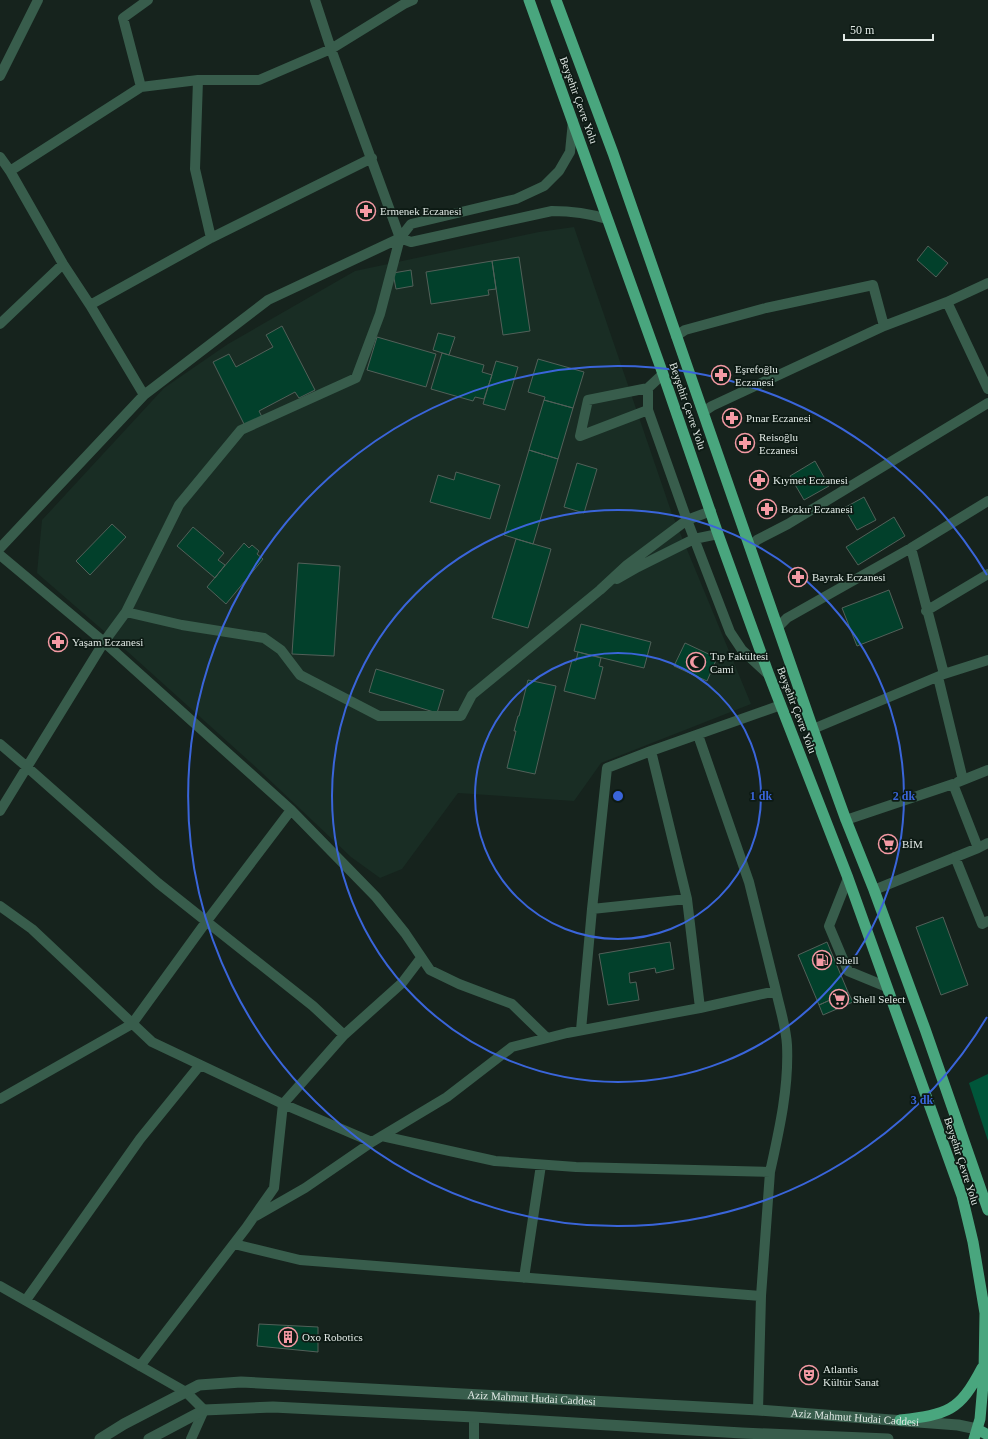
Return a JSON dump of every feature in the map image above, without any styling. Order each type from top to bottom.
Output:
[{"type":"highway","name":"Beyşehir Çevre Yolu","points":[[529,0],[769,675],[848,878],[962,1196],[973,1242],[985,1313],[986,1362],[980,1419],[975,1434]]},
{"type":"highway","name":"Beyşehir Çevre Yolu","points":[[556,0],[613,153],[813,729],[846,820],[874,890],[988,1210]]},
{"type":"highway","points":[[900,1420],[931,1416],[952,1408],[961,1402],[971,1389],[986,1362]]},
{"type":"highway","points":[[975,1434],[988,1435]]},
{"type":"street","points":[[0,76],[38,0]]},
{"type":"street","points":[[141,87],[123,18],[148,0]]},
{"type":"street","points":[[315,0],[331,49],[400,238]]},
{"type":"street","points":[[10,171],[141,87],[198,80],[260,80],[331,49],[413,0]]},
{"type":"street","points":[[198,80],[195,169],[211,238]]},
{"type":"street","points":[[0,811],[104,642],[126,612],[179,505],[241,430],[356,378],[380,314],[400,238],[411,224],[516,199],[544,186],[559,171],[570,152],[573,121]]},
{"type":"street","points":[[0,157],[10,171],[63,264],[90,305],[144,395]]},
{"type":"street","points":[[90,305],[211,238],[372,158]]},
{"type":"street","points":[[0,548],[144,395],[268,300],[400,238],[411,242],[552,211],[588,213],[607,219]]},
{"type":"street","points":[[0,324],[63,264]]},
{"type":"street","points":[[703,412],[712,406],[884,326],[947,302],[988,283]]},
{"type":"street","points":[[676,336],[685,330],[766,308],[873,285],[884,326]]},
{"type":"street","points":[[947,302],[988,389]]},
{"type":"street","points":[[648,410],[580,436],[588,400],[648,388],[663,374]]},
{"type":"street","points":[[648,388],[648,410],[694,539],[730,632],[742,650],[769,675]]},
{"type":"street","points":[[750,547],[757,540],[788,524],[988,403]]},
{"type":"street","points":[[778,627],[787,618],[911,548],[988,501]]},
{"type":"street","points":[[126,612],[182,625],[264,638],[281,650],[300,676],[379,716],[461,716],[472,695],[600,590],[627,565],[687,520],[711,511]]},
{"type":"street","points":[[600,590],[638,567],[694,539],[718,534]]},
{"type":"street","points":[[911,548],[941,676],[963,780]]},
{"type":"street","points":[[0,555],[104,642],[291,810],[376,897],[405,933],[430,970],[459,984],[512,1004],[547,1038]]},
{"type":"street","points":[[926,611],[988,574]]},
{"type":"street","points":[[813,729],[941,676],[988,660]]},
{"type":"street","points":[[581,1030],[607,768],[781,705]]},
{"type":"street","points":[[698,735],[749,882],[776,991],[787,1044],[786,1084],[778,1137],[770,1172],[761,1296],[758,1410]]},
{"type":"street","points":[[0,744],[158,883],[313,1006],[344,1035]]},
{"type":"street","points":[[651,751],[687,898],[700,1008]]},
{"type":"street","points":[[846,820],[953,784],[988,770]]},
{"type":"street","points":[[953,784],[978,848]]},
{"type":"street","points":[[0,1099],[132,1024],[206,922],[291,810]]},
{"type":"street","points":[[874,890],[988,843]]},
{"type":"street","points":[[955,857],[982,924],[988,921]]},
{"type":"street","points":[[848,878],[829,926],[848,971],[887,987]]},
{"type":"street","points":[[592,909],[687,898]]},
{"type":"street","points":[[0,906],[32,929],[152,1042],[283,1104],[372,1142]]},
{"type":"street","points":[[140,1366],[234,1244],[274,1188],[283,1104],[344,1035],[402,983],[421,958]]},
{"type":"street","points":[[253,1218],[305,1188],[372,1142],[447,1097],[512,1047],[581,1030],[700,1008],[776,991]]},
{"type":"street","points":[[26,1300],[140,1140],[200,1065]]},
{"type":"street","points":[[382,1136],[495,1161],[576,1167],[770,1172]]},
{"type":"street","points":[[524,1278],[541,1165]]},
{"type":"street","points":[[234,1244],[300,1260],[761,1296]]},
{"type":"street","points":[[0,1286],[186,1392],[204,1410],[191,1439]]},
{"type":"street","name":"Aziz Mahmut Hudai Caddesi","points":[[100,1439],[124,1424],[200,1385],[241,1382],[758,1410],[900,1420],[958,1425],[975,1434]]},
{"type":"street","name":"Aziz Mahmut Hudai Caddesi","points":[[149,1439],[204,1410],[274,1407],[474,1417],[741,1436],[888,1439]]},
{"type":"street","points":[[474,1417],[474,1439]]},
{"type":"shaded area","points":[[574,227],[671,511],[751,704],[601,763],[574,801],[458,793],[402,869],[380,878],[351,857],[259,770],[128,652],[37,573],[42,520],[164,388],[228,344],[355,271],[539,232]]},
{"type":"green space","points":[[988,1074],[988,1141],[969,1083]]},
{"type":"building","points":[[928,246],[948,263],[936,277],[917,260]]},
{"type":"building","points":[[519,257],[530,331],[503,335],[492,261]]},
{"type":"building","points":[[492,261],[496,289],[488,290],[489,295],[431,304],[426,272]]},
{"type":"building","points":[[411,270],[413,286],[396,289],[393,273]]},
{"type":"building","points":[[282,326],[315,390],[299,398],[295,392],[259,411],[262,417],[245,426],[213,362],[229,354],[236,367],[273,347],[266,335]]},
{"type":"building","points":[[438,333],[455,337],[449,355],[433,350]]},
{"type":"building","points":[[377,337],[436,354],[426,387],[367,370]]},
{"type":"building","points":[[442,353],[484,365],[482,372],[492,375],[484,399],[475,397],[473,401],[431,389]]},
{"type":"building","points":[[538,359],[584,372],[573,408],[544,400],[545,397],[528,392]]},
{"type":"building","points":[[496,361],[518,367],[505,410],[483,404]]},
{"type":"building","points":[[544,400],[573,408],[558,459],[529,450]]},
{"type":"building","points":[[529,450],[558,459],[533,544],[504,535]]},
{"type":"building","points":[[815,461],[829,486],[804,500],[790,476]]},
{"type":"building","points":[[577,463],[597,469],[584,513],[564,507]]},
{"type":"building","points":[[456,472],[500,485],[490,519],[430,502],[438,475],[454,480]]},
{"type":"building","points":[[864,497],[876,520],[857,530],[844,508]]},
{"type":"building","points":[[894,517],[905,536],[858,565],[846,547]]},
{"type":"building","points":[[112,524],[126,537],[90,575],[76,561]]},
{"type":"building","points":[[193,527],[224,553],[218,560],[225,565],[215,578],[177,546]]},
{"type":"building","points":[[516,539],[551,549],[528,628],[492,618]]},
{"type":"building","points":[[244,543],[249,548],[252,545],[259,551],[257,554],[263,559],[226,604],[207,587]]},
{"type":"building","points":[[298,563],[340,566],[334,656],[292,654]]},
{"type":"building","points":[[889,590],[903,628],[857,646],[842,608]]},
{"type":"building","points":[[581,624],[651,642],[644,668],[574,651]]},
{"type":"building","name":"Tıp Fakültesi Cami","points":[[685,643],[717,658],[707,681],[674,666]]},
{"type":"building","points":[[578,652],[601,658],[599,666],[603,667],[595,699],[564,691],[572,660],[576,661]]},
{"type":"building","points":[[376,669],[444,690],[437,713],[369,692]]},
{"type":"building","points":[[528,680],[556,686],[535,774],[507,768],[516,731],[514,731]]},
{"type":"building","points":[[943,917],[968,985],[941,995],[916,927]]},
{"type":"building","points":[[670,942],[674,969],[656,973],[655,968],[629,973],[630,983],[636,982],[639,1000],[608,1005],[599,954]]},
{"type":"building","points":[[827,942],[848,992],[819,1005],[798,955]]},
{"type":"building","points":[[848,992],[853,1002],[823,1015],[819,1005]]},
{"type":"building","name":"Oxo Robotics","points":[[259,1324],[318,1327],[318,1352],[257,1346]]},
{"type":"place","name":"Ermenek Eczanesi","points":[[366,211]]},
{"type":"place","name":"Eşrefoğlu Eczanesi","points":[[721,375]]},
{"type":"place","name":"Pınar Eczanesi","points":[[732,418]]},
{"type":"place","name":"Reisoğlu Eczanesi","points":[[745,443]]},
{"type":"place","name":"Kıymet Eczanesi","points":[[759,480]]},
{"type":"place","name":"Bozkır Eczanesi","points":[[767,509]]},
{"type":"place","name":"Bayrak Eczanesi","points":[[798,577]]},
{"type":"place","name":"Yaşam Eczanesi","points":[[58,642]]},
{"type":"place","name":"Tıp Fakültesi Cami","points":[[696,662]]},
{"type":"place","name":"BİM","points":[[888,844]]},
{"type":"place","name":"Shell","points":[[822,960]]},
{"type":"place","name":"Shell Select","points":[[839,999]]},
{"type":"place","name":"Oxo Robotics","points":[[288,1337]]},
{"type":"place","name":"Atlantis Kültür Sanat","points":[[809,1375]]}]
